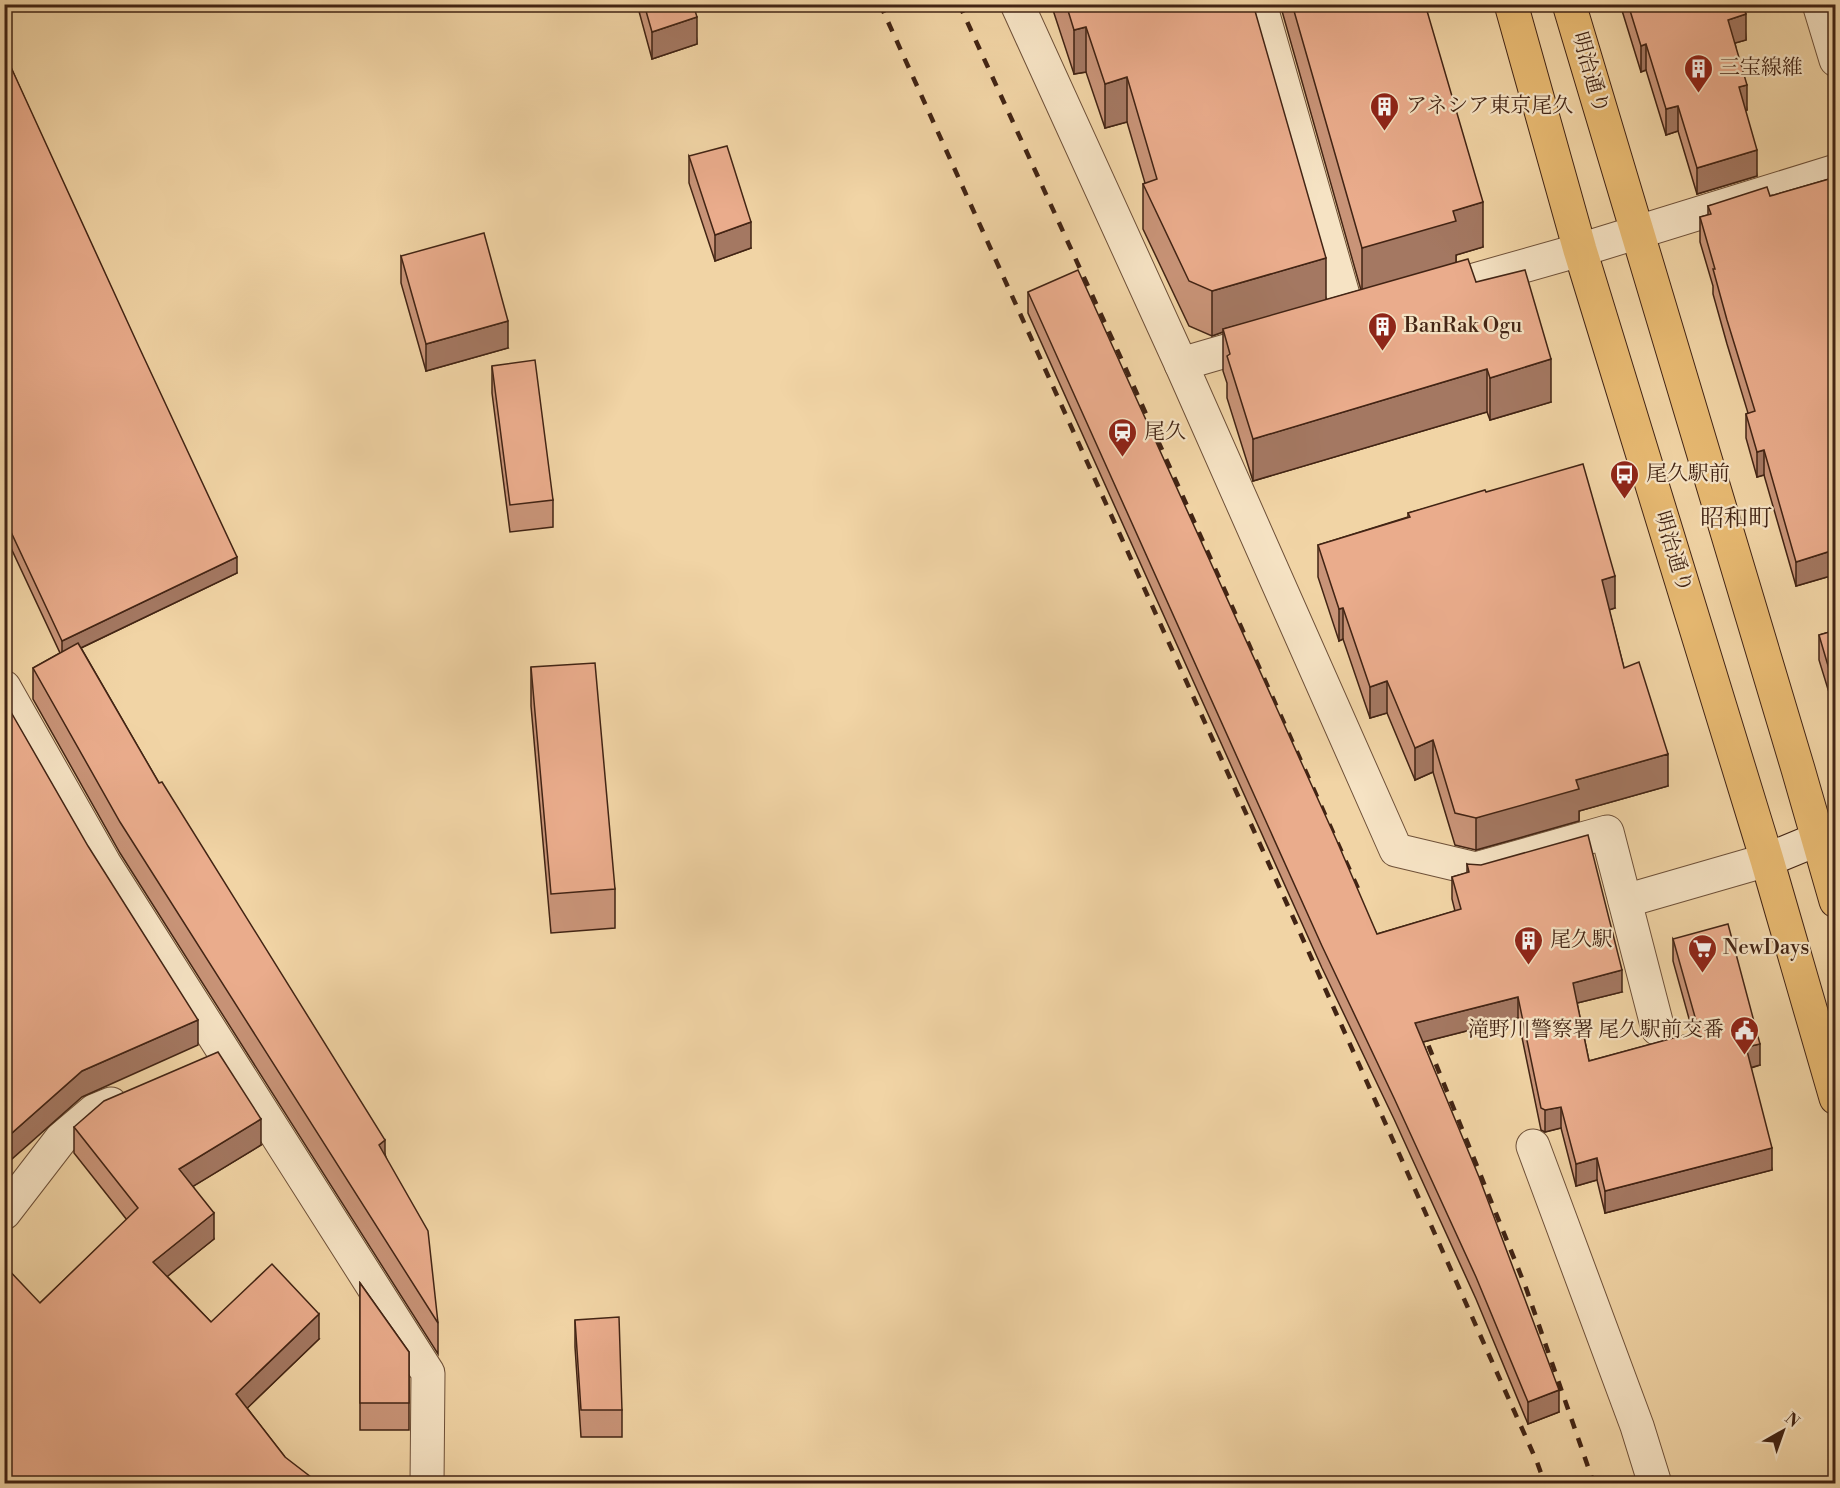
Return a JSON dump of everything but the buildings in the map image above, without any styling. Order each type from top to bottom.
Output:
[{"type":"main road","name":"明治通り","points":[[1511,4],[1580,250],[1767,860],[1836,1098]]},
{"type":"main road","name":"明治通り","points":[[1569,4],[1637,233],[1827,837],[1836,901]]},
{"type":"street","points":[[1017,4],[1181,364],[1396,850],[1476,869],[1607,832],[1658,1029]]},
{"type":"street","points":[[1181,364],[1361,313],[1260,4]]},
{"type":"street","points":[[1820,4],[1836,60]]},
{"type":"street","points":[[1406,300],[1637,233],[1669,221],[1836,171]]},
{"type":"street","points":[[4,687],[214,1059],[428,1373],[427,1484]]},
{"type":"street","points":[[1625,901],[1767,860],[1827,837]]},
{"type":"street","points":[[4,1213],[61,1139],[94,1111],[138,1092]]},
{"type":"street","points":[[1533,1146],[1637,1426],[1655,1484]]},
{"type":"railway","points":[[880,4],[1306,946],[1545,1484]]},
{"type":"railway","points":[[959,4],[1125,367],[1360,893]]},
{"type":"railway","points":[[1421,1027],[1526,1288],[1594,1484]]},
{"type":"place","name":"三宝線維","points":[[1698,94]]},
{"type":"place","name":"アネシア東京尾久","points":[[1385,132]]},
{"type":"place","name":"BanRak Ogu","points":[[1383,352]]},
{"type":"place","name":"尾久","points":[[1123,458]]},
{"type":"place","name":"尾久駅前","points":[[1625,500]]},
{"type":"place","name":"尾久駅","points":[[1529,966]]},
{"type":"place","name":"NewDays","points":[[1702,974]]},
{"type":"place","name":"滝野川警察署 尾久駅前交番","points":[[1745,1056]]},
{"type":"district","name":"昭和町","points":[[1736,519]]}]
